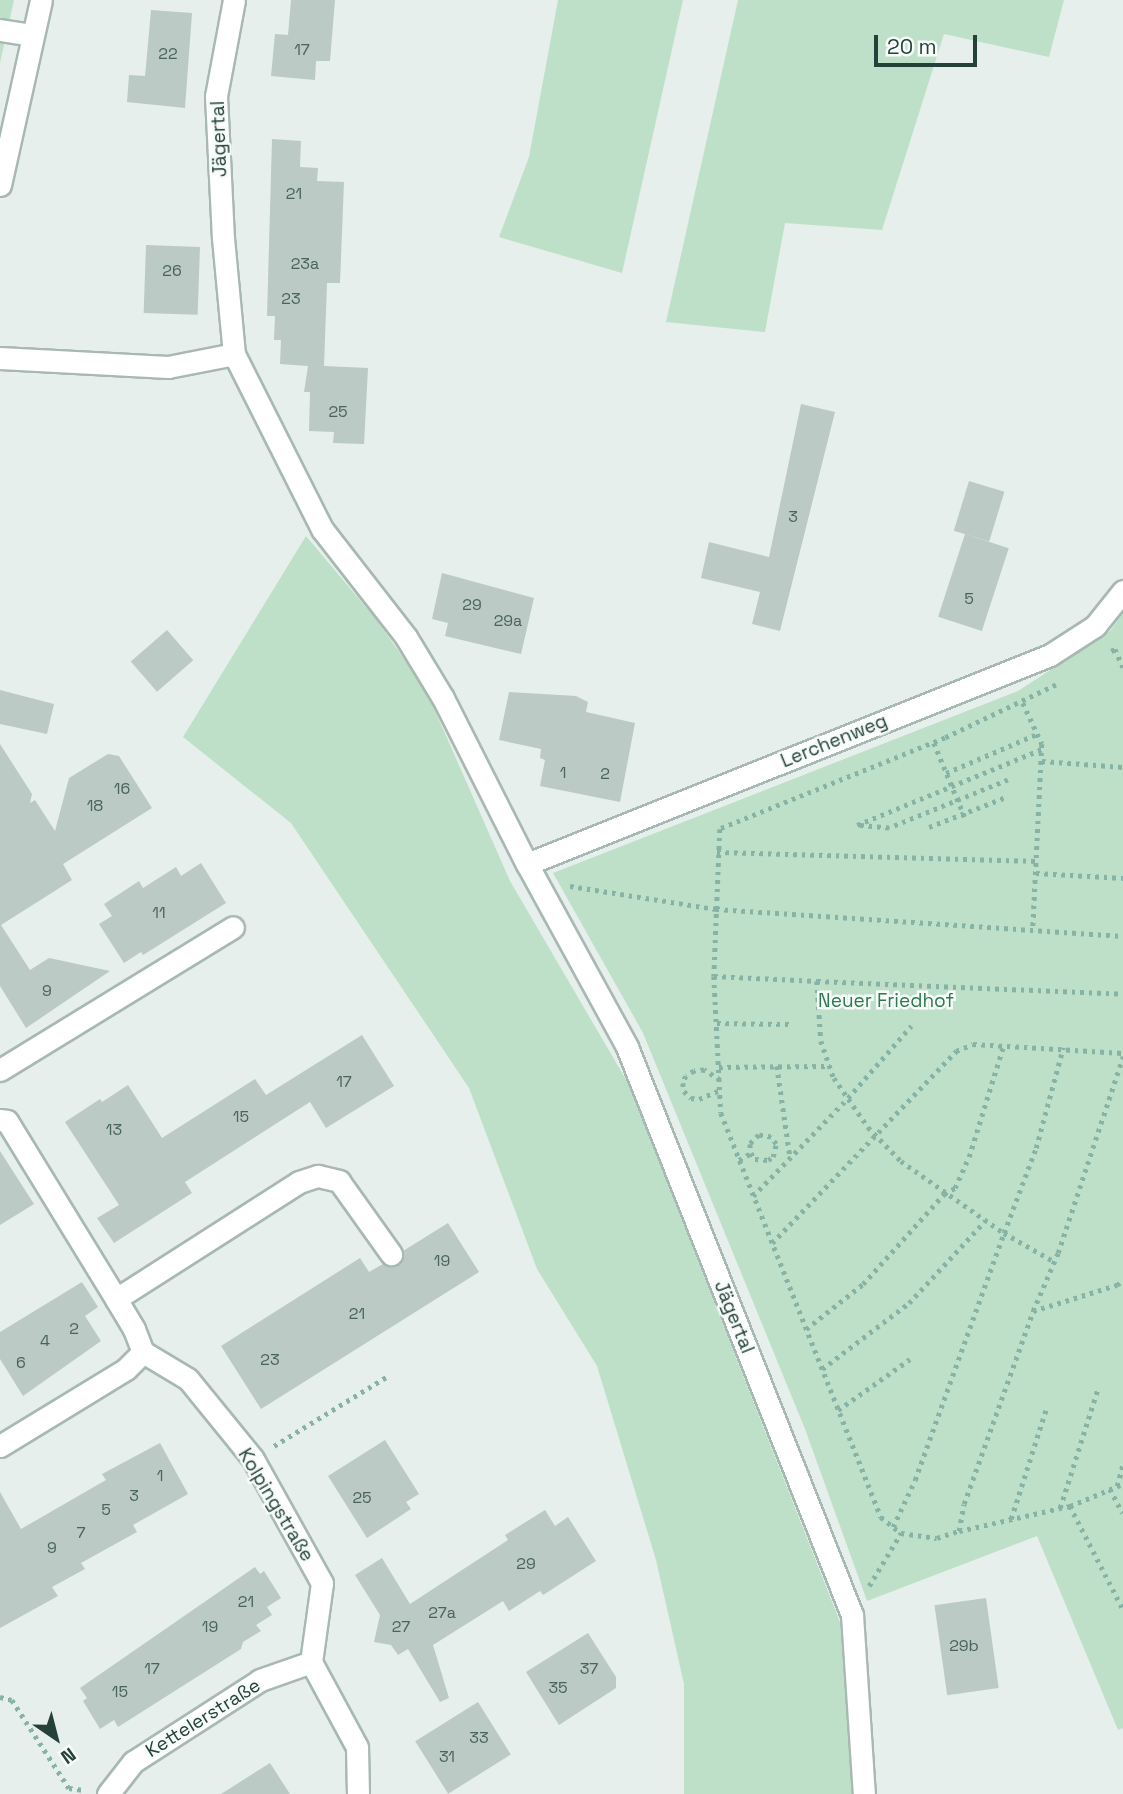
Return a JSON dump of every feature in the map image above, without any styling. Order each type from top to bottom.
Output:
[{"type":"street","points":[[0,185],[41,0]]},
{"type":"street","name":"Jägertal","points":[[234,0],[216,96],[223,238],[234,354],[322,529],[406,637],[431,678],[531,872],[627,1047],[852,1615],[864,1794]]},
{"type":"street","points":[[0,30],[33,35]]},
{"type":"street","points":[[0,358],[168,367],[234,354]]},
{"type":"street","name":"Lerchenweg","points":[[531,872],[1050,655],[1095,626],[1123,591]]},
{"type":"street","points":[[0,1070],[233,927]]},
{"type":"street","points":[[0,1120],[7,1121],[116,1298],[134,1329],[142,1352],[126,1368],[0,1446]]},
{"type":"street","points":[[116,1298],[299,1182],[318,1176],[339,1181],[391,1254]]},
{"type":"street","name":"Kolpingstraße","points":[[142,1352],[188,1379],[253,1459],[322,1583],[311,1662]]},
{"type":"street","points":[[311,1662],[356,1747],[358,1794]]},
{"type":"street","name":"Kettelerstraße","points":[[108,1793],[133,1762],[260,1680],[311,1662]]},
{"type":"path","points":[[1104,656],[1115,649],[1123,667]]},
{"type":"path","points":[[1060,682],[1023,703],[934,743],[720,829],[715,976],[721,1113],[881,1517],[901,1533],[937,1538],[1070,1507],[1123,1483]]},
{"type":"path","points":[[1023,703],[1042,750],[1033,930]]},
{"type":"path","points":[[946,773],[1037,734]]},
{"type":"path","points":[[934,743],[966,820]]},
{"type":"path","points":[[1008,780],[888,828],[857,825],[1042,750]]},
{"type":"path","points":[[1042,761],[1123,767]]},
{"type":"path","points":[[929,827],[1006,797]]},
{"type":"path","points":[[718,852],[1037,861]]},
{"type":"path","points":[[531,872],[716,909],[1123,936]]},
{"type":"path","points":[[1036,873],[1123,878]]},
{"type":"path","points":[[715,976],[1123,994]]},
{"type":"path","points":[[817,981],[821,1041],[834,1078],[876,1136],[901,1161],[944,1194],[1055,1262]]},
{"type":"path","points":[[717,1023],[792,1024]]},
{"type":"path","points":[[753,1196],[848,1098],[911,1026]]},
{"type":"path","points":[[772,1243],[956,1051],[973,1044],[1004,1044],[1123,1055],[1055,1262],[1033,1311],[964,1504],[959,1531]]},
{"type":"path","points":[[806,1329],[863,1284],[944,1194],[955,1188],[969,1157],[1004,1044]]},
{"type":"path","points":[[893,1527],[915,1480],[1036,1148],[1063,1048]]},
{"type":"path","points":[[719,1066],[830,1066]]},
{"type":"path","points":[[777,1066],[790,1157]]},
{"type":"path","points":[[720,1080],[704,1070],[694,1071],[686,1076],[683,1083],[684,1091],[691,1098],[699,1099],[720,1090]]},
{"type":"path","points":[[759,1135],[771,1138],[776,1144],[773,1157],[768,1160],[755,1159],[751,1153],[750,1144],[759,1135]]},
{"type":"path","points":[[739,1160],[751,1153]]},
{"type":"path","points":[[822,1369],[909,1303],[985,1221]]},
{"type":"path","points":[[1033,1311],[1118,1285],[1123,1280]]},
{"type":"path","points":[[838,1410],[910,1359]]},
{"type":"path","points":[[253,1459],[386,1377]]},
{"type":"path","points":[[1060,1508],[1098,1388]]},
{"type":"path","points":[[1010,1520],[1047,1406]]},
{"type":"path","points":[[1123,1463],[1113,1488],[1123,1513]]},
{"type":"path","points":[[1070,1507],[1123,1609]]},
{"type":"path","points":[[852,1615],[901,1533]]},
{"type":"path","points":[[0,1697],[12,1700],[69,1787],[108,1793]]},
{"type":"green space","points":[[0,0],[14,0],[0,63]]},
{"type":"green space","points":[[558,0],[683,0],[622,273],[499,237],[529,157]]},
{"type":"green space","points":[[738,0],[1064,0],[1049,57],[944,34],[882,230],[785,223],[765,332],[666,322]]},
{"type":"green space","points":[[306,536],[375,618],[425,688],[510,881],[628,1083],[840,1622],[857,1794],[684,1794],[684,1684],[656,1560],[597,1366],[537,1269],[469,1088],[291,823],[183,737]]},
{"type":"green space","name":"Neuer Friedhof","points":[[1123,613],[1123,1728],[1118,1730],[1037,1536],[867,1601],[805,1429],[643,1033],[553,873],[1018,691],[1110,631]]},
{"type":"building","points":[[291,0],[335,0],[330,61],[316,61],[315,80],[271,76],[275,34],[288,35]]},
{"type":"building","points":[[151,10],[192,13],[185,108],[127,102],[129,75],[145,76]]},
{"type":"building","points":[[272,139],[301,141],[300,167],[318,168],[317,181],[344,182],[340,283],[327,283],[324,366],[368,368],[364,444],[333,443],[334,432],[309,431],[310,392],[304,392],[308,366],[280,364],[281,340],[274,340],[275,316],[267,316]]},
{"type":"building","points":[[146,245],[200,247],[198,315],[144,313]]},
{"type":"building","points":[[801,404],[835,412],[780,631],[752,624],[760,592],[701,578],[709,542],[769,557]]},
{"type":"building","points":[[969,481],[1004,492],[989,542],[954,531]]},
{"type":"building","points":[[965,534],[1009,548],[982,631],[938,617]]},
{"type":"building","points":[[442,573],[534,598],[521,654],[445,636],[448,623],[432,619]]},
{"type":"building","points":[[167,630],[193,660],[157,692],[131,661]]},
{"type":"building","points":[[0,690],[54,704],[47,734],[0,724]]},
{"type":"building","points":[[509,692],[576,696],[588,702],[586,712],[635,723],[620,802],[540,786],[545,760],[540,758],[541,749],[499,740]]},
{"type":"building","points":[[0,744],[32,794],[30,803],[35,800],[55,831],[69,778],[108,754],[119,756],[152,808],[63,864],[72,880],[1,925],[30,970],[49,958],[110,971],[26,1028],[0,986]]},
{"type":"building","points":[[201,863],[226,903],[143,955],[141,952],[124,963],[99,924],[112,916],[104,904],[139,881],[143,888],[176,867],[181,876]]},
{"type":"building","points":[[362,1035],[394,1086],[326,1128],[310,1102],[185,1182],[192,1193],[114,1243],[97,1218],[119,1205],[65,1122],[100,1099],[102,1102],[128,1085],[162,1138],[255,1079],[266,1095]]},
{"type":"building","points":[[0,1151],[34,1204],[0,1225]]},
{"type":"building","points":[[448,1223],[479,1272],[261,1409],[221,1346],[360,1258],[369,1272],[383,1264],[392,1267],[398,1265],[403,1259],[403,1251]]},
{"type":"building","points":[[82,1282],[98,1307],[85,1316],[101,1341],[23,1396],[0,1359],[0,1332]]},
{"type":"building","points":[[385,1440],[419,1494],[406,1502],[411,1509],[367,1538],[328,1476]]},
{"type":"building","points":[[160,1443],[188,1494],[133,1525],[137,1532],[81,1563],[85,1569],[52,1587],[58,1596],[0,1628],[0,1492],[21,1529],[106,1480],[102,1474]]},
{"type":"building","points":[[545,1510],[555,1526],[568,1517],[596,1561],[543,1595],[540,1591],[509,1611],[503,1601],[433,1645],[449,1698],[440,1702],[408,1649],[398,1655],[391,1645],[374,1642],[380,1615],[355,1575],[382,1558],[410,1604],[508,1540],[505,1535]]},
{"type":"building","points":[[255,1567],[260,1574],[264,1571],[281,1598],[267,1607],[272,1615],[256,1625],[261,1631],[243,1642],[241,1649],[118,1727],[114,1720],[100,1729],[83,1701],[87,1698],[80,1688]]},
{"type":"building","points":[[986,1598],[999,1688],[947,1695],[935,1605]]},
{"type":"building","points":[[588,1633],[616,1677],[616,1688],[559,1725],[526,1672]]},
{"type":"building","points":[[478,1702],[511,1755],[448,1794],[415,1741]]},
{"type":"building","points":[[270,1763],[290,1794],[221,1794]]}]
